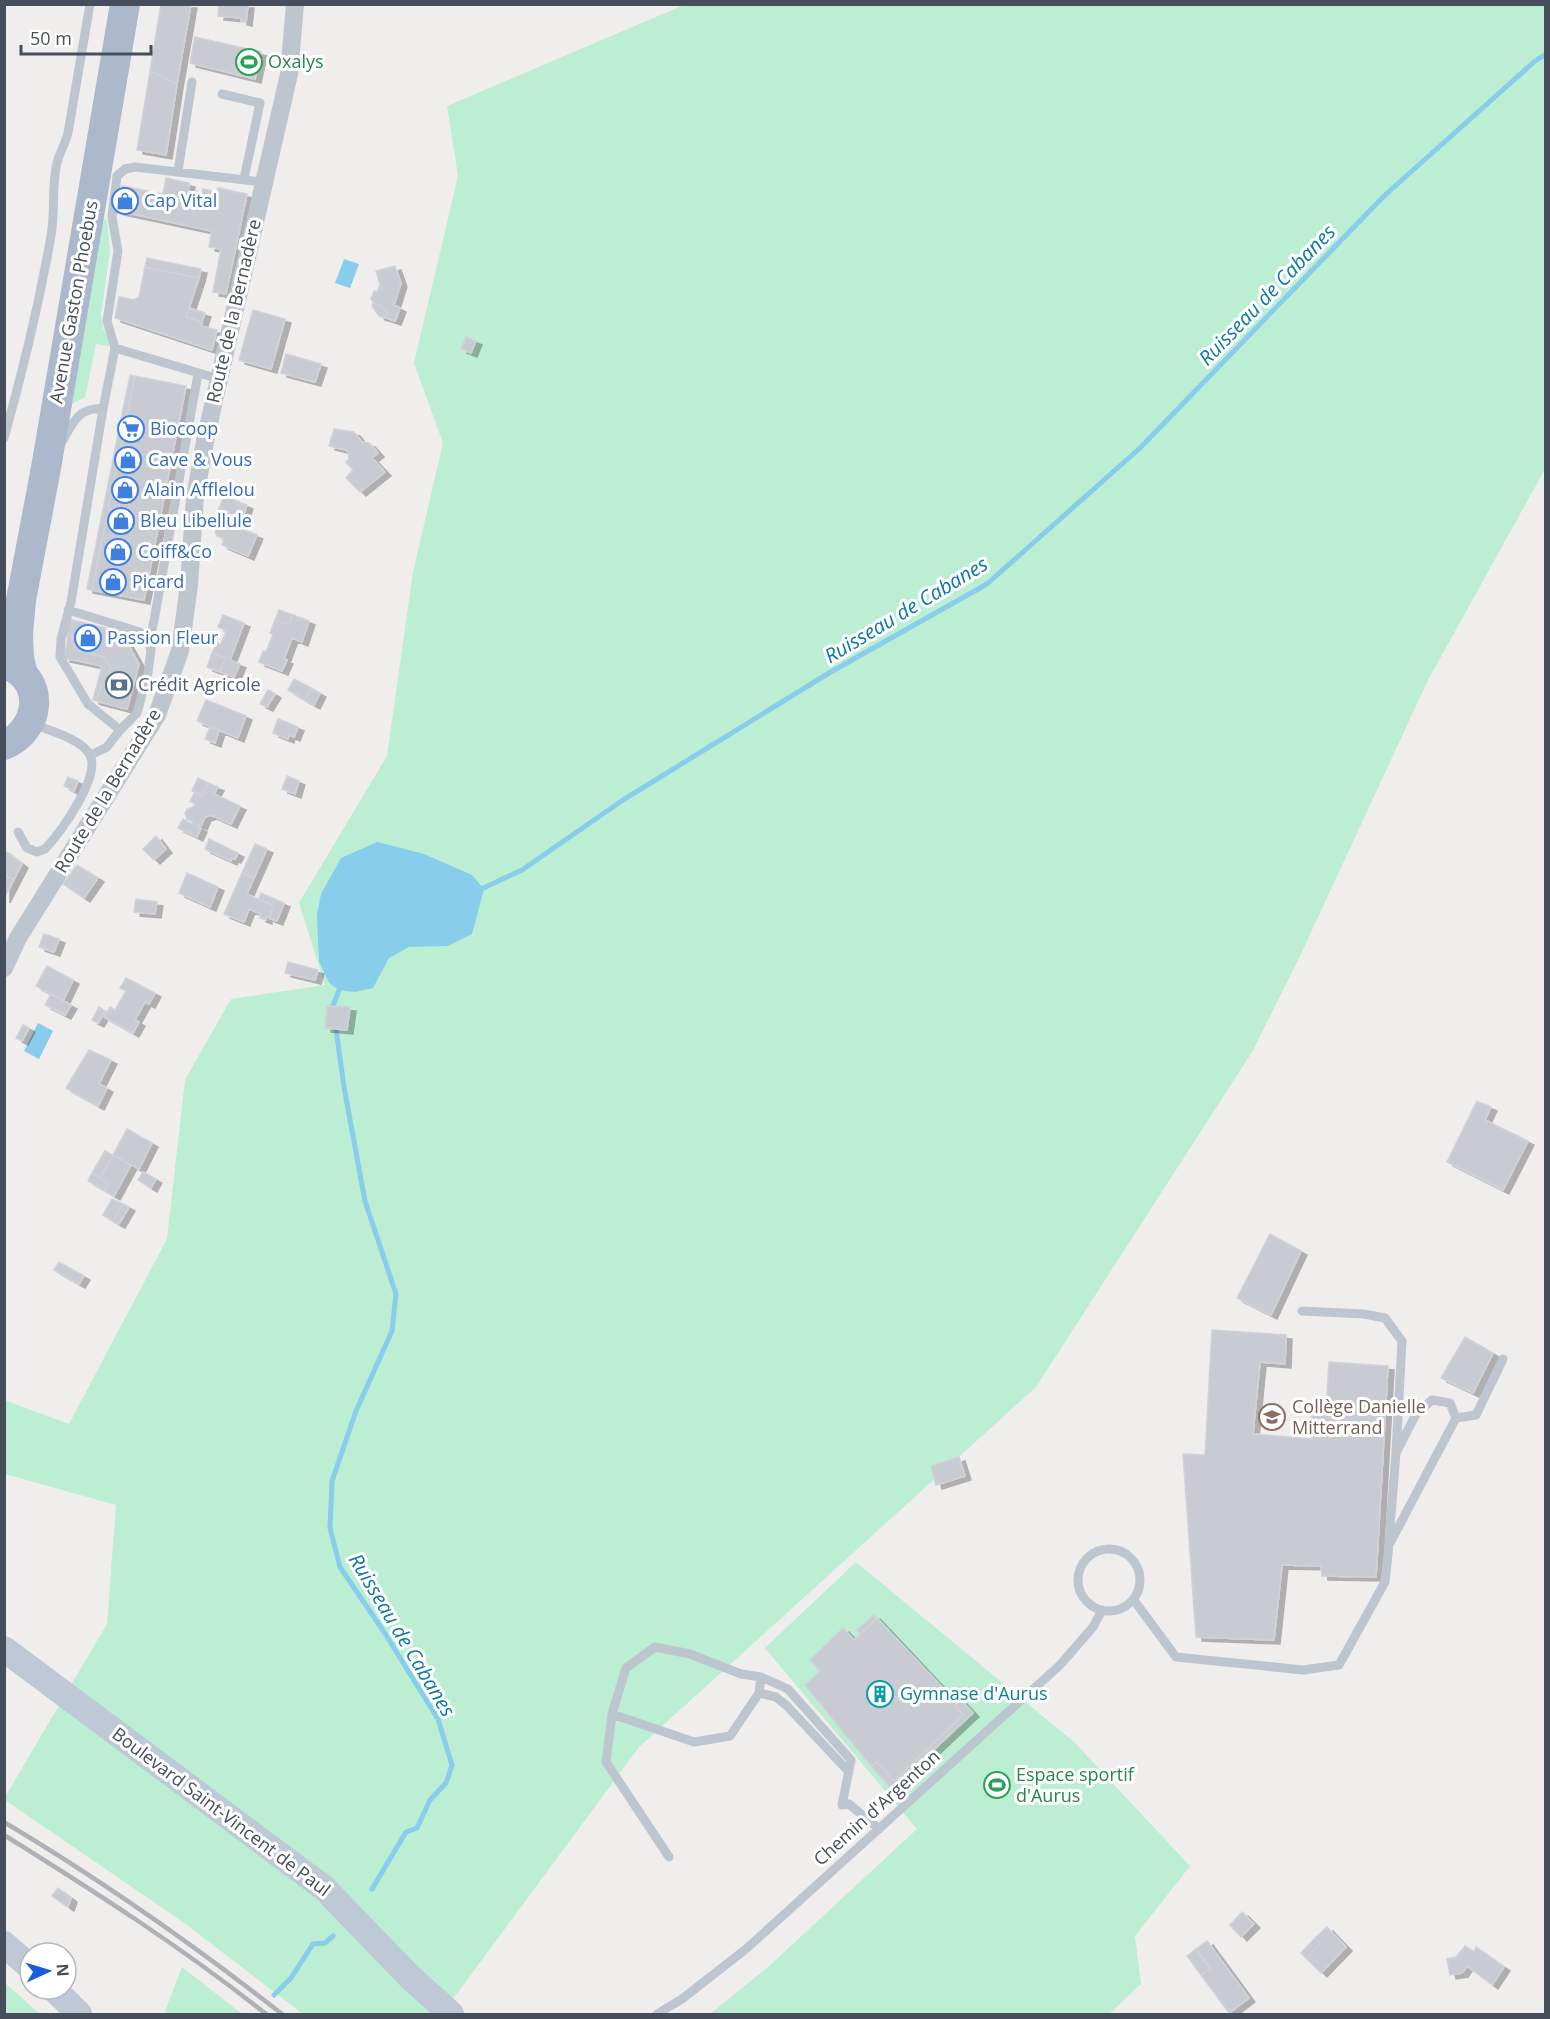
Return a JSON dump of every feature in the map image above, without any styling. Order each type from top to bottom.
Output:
[{"type":"main road","name":"Avenue Gaston Phoebus","points":[[30,723],[34,710],[34,698],[30,686],[14,669],[19,658],[18,634],[21,600],[46,468],[125,4]]},
{"type":"main road","name":"Avenue Gaston Phoebus","points":[[4,628],[21,600]]},
{"type":"main road","points":[[4,745],[14,741],[30,723]]},
{"type":"main road","name":"Boulevard Saint-Vincent de Paul","points":[[4,1649],[324,1888],[410,1977],[451,2014]]},
{"type":"main road","points":[[4,1944],[18,1956]]},
{"type":"main road","points":[[66,2001],[79,2014]]},
{"type":"street","name":"Route de la Bernadère","points":[[4,968],[24,928],[157,715],[180,651],[189,585],[195,497],[219,379],[289,74],[295,4]]},
{"type":"lane","points":[[4,438],[24,363],[45,266],[54,212],[53,191],[56,168],[68,133],[90,4]]},
{"type":"lane","points":[[178,171],[192,82]]},
{"type":"lane","points":[[222,94],[280,108]]},
{"type":"lane","points":[[244,179],[260,103]]},
{"type":"lane","points":[[120,730],[88,705],[60,657],[61,639],[116,348],[107,321],[118,251],[112,217],[117,176],[125,169],[135,167],[263,182]]},
{"type":"lane","points":[[116,348],[219,379]]},
{"type":"lane","points":[[148,640],[155,619],[198,374]]},
{"type":"lane","points":[[46,468],[76,418],[84,411],[93,408],[103,410]]},
{"type":"lane","points":[[68,610],[140,632],[148,640],[151,650],[148,673],[137,713],[106,747],[90,755]]},
{"type":"lane","points":[[18,832],[24,844],[32,850],[41,852],[51,843],[84,792],[93,771],[90,755],[84,747],[30,723]]},
{"type":"lane","points":[[1133,1599],[1176,1657],[1303,1670],[1339,1665],[1385,1582],[1396,1453],[1402,1341],[1385,1318],[1364,1314],[1302,1311]]},
{"type":"lane","points":[[1456,1418],[1476,1415],[1503,1359]]},
{"type":"lane","points":[[1389,1545],[1456,1418],[1450,1403],[1432,1400],[1416,1414],[1396,1453]]},
{"type":"lane","points":[[1107,1549],[1117,1550],[1127,1555],[1134,1562],[1140,1581],[1133,1599],[1124,1607],[1113,1610],[1102,1610],[1092,1606],[1084,1598],[1079,1588],[1078,1577],[1087,1558],[1107,1549]]},
{"type":"lane","name":"Chemin d'Argenton","points":[[657,2014],[682,1999],[746,1948],[1060,1665],[1093,1627],[1102,1610]]},
{"type":"lane","points":[[669,1857],[606,1762],[612,1714],[626,1668],[655,1647],[690,1654],[741,1674],[761,1677],[788,1689],[851,1760],[842,1805],[849,1804],[879,1829]]},
{"type":"lane","points":[[612,1714],[694,1742],[730,1736],[759,1693],[761,1677]]},
{"type":"lane","points":[[759,1693],[776,1697],[787,1706],[849,1772]]},
{"type":"green space","points":[[684,5],[1545,5],[1545,469],[1428,680],[1300,956],[1252,1052],[1036,1387],[639,1747],[442,2014],[303,2014],[183,1922],[5,1800],[107,1624],[116,1505],[5,1474],[4,1400],[69,1424],[167,1239],[185,1080],[231,999],[325,985],[299,903],[387,756],[413,572],[443,443],[414,363],[458,176],[447,106]]},
{"type":"green space","points":[[101,218],[107,220],[110,250],[101,314],[103,329],[110,342],[109,346],[96,344],[85,397],[72,404]]},
{"type":"green space","name":"Espace sportif d'Aurus","points":[[856,1562],[1074,1742],[1190,1866],[1135,1936],[1141,1984],[1109,2014],[710,2014],[768,1967],[917,1829],[765,1648]]},
{"type":"green space","points":[[182,1967],[242,2014],[164,2014]]},
{"type":"green space","points":[[5,1983],[18,1995],[18,2001],[25,2001],[40,2014],[5,2014]]},
{"type":"water","points":[[344,259],[359,264],[350,288],[335,283]]},
{"type":"water","points":[[377,842],[424,854],[472,875],[484,889],[472,934],[448,946],[409,947],[389,958],[373,988],[355,992],[339,990],[329,983],[319,961],[317,915],[321,894],[341,858]]},
{"type":"water","points":[[38,1023],[53,1031],[39,1059],[24,1051]]},
{"type":"building","points":[[161,4],[191,4],[177,84],[150,71]]},
{"type":"building","points":[[219,4],[248,4],[246,22],[241,21],[241,18],[218,16]]},
{"type":"building","points":[[195,37],[261,52],[255,79],[190,63]]},
{"type":"building","points":[[150,71],[177,84],[166,155],[137,150]]},
{"type":"building","points":[[166,178],[189,183],[188,191],[195,193],[195,191],[202,193],[203,189],[217,192],[218,188],[247,194],[226,294],[213,292],[221,249],[209,247],[212,231],[118,211],[122,186],[163,194]]},
{"type":"building","points":[[147,258],[201,269],[199,278],[145,267]]},
{"type":"building","points":[[395,266],[401,283],[394,305],[400,308],[395,321],[386,318],[387,312],[371,299],[374,291],[377,292],[380,285],[376,271]]},
{"type":"building","points":[[145,267],[199,278],[186,317],[202,322],[201,326],[217,330],[212,350],[115,318],[119,297],[134,300],[139,297]]},
{"type":"building","points":[[373,303],[380,305],[387,312],[386,318],[379,316],[372,306]]},
{"type":"building","points":[[189,308],[205,313],[202,322],[186,317]]},
{"type":"building","points":[[253,310],[285,319],[271,369],[239,360]]},
{"type":"building","points":[[466,337],[476,341],[471,353],[461,349]]},
{"type":"building","points":[[286,354],[321,364],[315,382],[281,373]]},
{"type":"building","points":[[130,375],[135,376],[92,590],[87,589]]},
{"type":"building","points":[[135,376],[186,386],[144,600],[92,590]]},
{"type":"building","points":[[334,429],[354,432],[362,442],[369,443],[378,453],[372,458],[385,472],[360,492],[346,478],[353,470],[346,462],[349,459],[348,452],[329,446]]},
{"type":"building","points":[[224,496],[247,505],[241,522],[238,521],[236,527],[257,535],[248,556],[222,545],[224,539],[217,536],[215,532],[222,515],[217,513]]},
{"type":"building","points":[[279,610],[293,615],[289,625],[275,620]]},
{"type":"building","points":[[223,615],[244,623],[230,660],[240,664],[234,677],[220,672],[225,658],[212,653],[217,643],[221,644],[226,631],[218,627]]},
{"type":"building","points":[[293,615],[309,621],[302,642],[292,638],[282,671],[259,662],[273,634],[270,633],[275,620],[289,625]]},
{"type":"building","points":[[69,619],[121,632],[139,664],[127,709],[96,701],[101,687],[106,684],[111,668],[104,657],[77,650],[71,641],[73,635],[66,633]]},
{"type":"building","points":[[66,633],[73,635],[71,641],[77,650],[104,657],[111,668],[106,684],[101,687],[96,701],[93,700],[102,666],[64,658],[68,636]]},
{"type":"building","points":[[212,653],[225,658],[220,672],[207,667]]},
{"type":"building","points":[[294,679],[311,688],[305,700],[288,690]]},
{"type":"building","points":[[311,688],[320,693],[314,705],[305,700]]},
{"type":"building","points":[[268,690],[275,694],[267,707],[260,704]]},
{"type":"building","points":[[206,700],[246,716],[238,738],[197,721]]},
{"type":"building","points":[[278,719],[298,727],[294,737],[289,735],[288,739],[273,733]]},
{"type":"building","points":[[210,727],[219,730],[215,743],[205,739]]},
{"type":"building","points":[[287,776],[299,781],[295,794],[282,789]]},
{"type":"building","points":[[68,777],[78,781],[74,791],[64,786]]},
{"type":"building","points":[[198,778],[208,783],[202,796],[192,791]]},
{"type":"building","points":[[208,783],[218,787],[214,794],[240,806],[231,824],[211,815],[205,817],[201,826],[198,824],[197,826],[201,828],[197,837],[178,828],[183,819],[192,824],[193,822],[187,819],[185,813],[195,804],[190,801],[195,792],[202,796]]},
{"type":"building","points":[[156,836],[166,849],[154,860],[143,849]]},
{"type":"building","points":[[209,839],[238,853],[235,859],[232,858],[231,861],[205,849]]},
{"type":"building","points":[[255,844],[267,849],[254,878],[242,873]]},
{"type":"building","points":[[4,850],[22,864],[4,899]]},
{"type":"building","points":[[77,865],[98,878],[84,898],[63,884]]},
{"type":"building","points":[[187,873],[218,887],[210,907],[179,893]]},
{"type":"building","points":[[242,873],[254,878],[247,894],[273,906],[266,920],[260,918],[261,914],[249,909],[244,922],[224,914]]},
{"type":"building","points":[[4,875],[13,879],[4,899]]},
{"type":"building","points":[[261,893],[284,903],[277,921],[269,918],[273,906],[259,899]]},
{"type":"building","points":[[136,899],[157,902],[155,914],[134,912]]},
{"type":"building","points":[[44,934],[59,939],[54,952],[39,947]]},
{"type":"building","points":[[288,962],[318,970],[315,980],[285,973]]},
{"type":"building","points":[[47,966],[73,980],[63,1001],[36,986]]},
{"type":"building","points":[[126,978],[155,993],[149,1004],[145,1002],[135,1020],[139,1022],[133,1033],[104,1017],[110,1007],[115,1010],[126,991],[120,988]]},
{"type":"building","points":[[51,994],[71,1005],[65,1015],[45,1005]]},
{"type":"building","points":[[327,1006],[350,1007],[347,1030],[325,1028]]},
{"type":"building","points":[[99,1007],[105,1011],[98,1023],[92,1020]]},
{"type":"building","points":[[23,1025],[29,1028],[22,1041],[16,1038]]},
{"type":"building","points":[[89,1050],[111,1060],[99,1084],[107,1088],[98,1106],[66,1088]]},
{"type":"building","points":[[1477,1101],[1491,1107],[1485,1120],[1528,1141],[1503,1190],[1447,1162]]},
{"type":"building","points":[[127,1129],[152,1143],[139,1169],[113,1155]]},
{"type":"building","points":[[105,1151],[113,1155],[100,1178],[92,1173]]},
{"type":"building","points":[[113,1155],[131,1165],[114,1196],[104,1190],[108,1183],[100,1178]]},
{"type":"building","points":[[143,1172],[156,1179],[151,1188],[138,1180]]},
{"type":"building","points":[[92,1173],[108,1183],[104,1190],[88,1181]]},
{"type":"building","points":[[112,1199],[123,1204],[113,1221],[103,1215]]},
{"type":"building","points":[[123,1204],[129,1207],[119,1224],[113,1221]]},
{"type":"building","points":[[1270,1234],[1301,1251],[1271,1315],[1237,1298]]},
{"type":"building","points":[[59,1262],[84,1276],[79,1284],[54,1270]]},
{"type":"building","points":[[1212,1330],[1286,1335],[1285,1364],[1260,1362],[1253,1434],[1312,1439],[1311,1415],[1326,1415],[1329,1362],[1388,1366],[1376,1577],[1322,1576],[1321,1566],[1282,1565],[1274,1640],[1196,1637],[1183,1454],[1205,1455]]},
{"type":"building","points":[[1465,1337],[1493,1353],[1473,1393],[1441,1378]]},
{"type":"building","points":[[959,1457],[965,1476],[936,1485],[931,1466]]},
{"type":"building","points":[[874,1615],[877,1618],[861,1634],[857,1630]]},
{"type":"building","name":"Gymnase d'Aurus","points":[[877,1618],[957,1703],[955,1706],[963,1715],[894,1781],[877,1762],[871,1766],[805,1685],[820,1671],[810,1660],[843,1628],[854,1640]]},
{"type":"building","points":[[961,1700],[973,1713],[892,1789],[871,1766],[877,1762],[894,1781],[963,1715],[955,1706]]},
{"type":"building","points":[[58,1888],[71,1898],[68,1907],[52,1896]]},
{"type":"building","points":[[1242,1912],[1254,1924],[1241,1937],[1230,1925]]},
{"type":"building","points":[[1327,1927],[1346,1947],[1321,1973],[1306,1958],[1321,1944],[1315,1938]]},
{"type":"building","points":[[1315,1938],[1321,1944],[1306,1958],[1301,1953]]},
{"type":"building","points":[[1207,1941],[1249,1998],[1229,2013],[1201,1975],[1210,1968],[1196,1949]]},
{"type":"building","points":[[1465,1946],[1474,1952],[1476,1947],[1504,1967],[1492,1985],[1467,1966],[1462,1973],[1450,1975],[1447,1959],[1456,1957]]},
{"type":"building","points":[[1196,1949],[1210,1968],[1201,1975],[1187,1956]]},
{"type":"waterway","name":"Ruisseau de Cabanes","points":[[477,891],[522,870],[623,800],[829,673],[987,584],[1140,448],[1384,196],[1535,61],[1546,54]]},
{"type":"waterway","name":"Ruisseau de Cabanes","points":[[333,1006],[341,985]]},
{"type":"waterway","name":"Ruisseau de Cabanes","points":[[336,1029],[365,1201],[396,1294],[392,1331],[356,1411],[332,1481],[330,1528],[340,1567],[438,1719],[452,1765],[446,1783],[430,1800],[417,1828],[406,1832],[372,1889]]},
{"type":"waterway","name":"Ruisseau de Cabanes","points":[[274,1995],[291,1978],[313,1944],[325,1943],[333,1936]]},
{"type":"railway","points":[[4,1822],[146,1914],[282,2014]]},
{"type":"railway","points":[[4,1835],[138,1921],[203,1966],[266,2014]]},
{"type":"place","name":"Oxalys","points":[[249,62]]},
{"type":"place","name":"Cap Vital","points":[[125,201]]},
{"type":"place","name":"Biocoop","points":[[131,429]]},
{"type":"place","name":"Cave & Vous","points":[[128,460]]},
{"type":"place","name":"Alain Afflelou","points":[[125,490]]},
{"type":"place","name":"Bleu Libellule","points":[[121,521]]},
{"type":"place","name":"Coiff&Co","points":[[118,552]]},
{"type":"place","name":"Picard","points":[[113,582]]},
{"type":"place","name":"Passion Fleur","points":[[88,638]]},
{"type":"place","name":"Crédit Agricole","points":[[119,685]]},
{"type":"place","name":"Collège Danielle Mitterrand","points":[[1272,1417]]},
{"type":"place","name":"Gymnase d'Aurus","points":[[880,1694]]},
{"type":"place","name":"Espace sportif d'Aurus","points":[[997,1785]]}]
